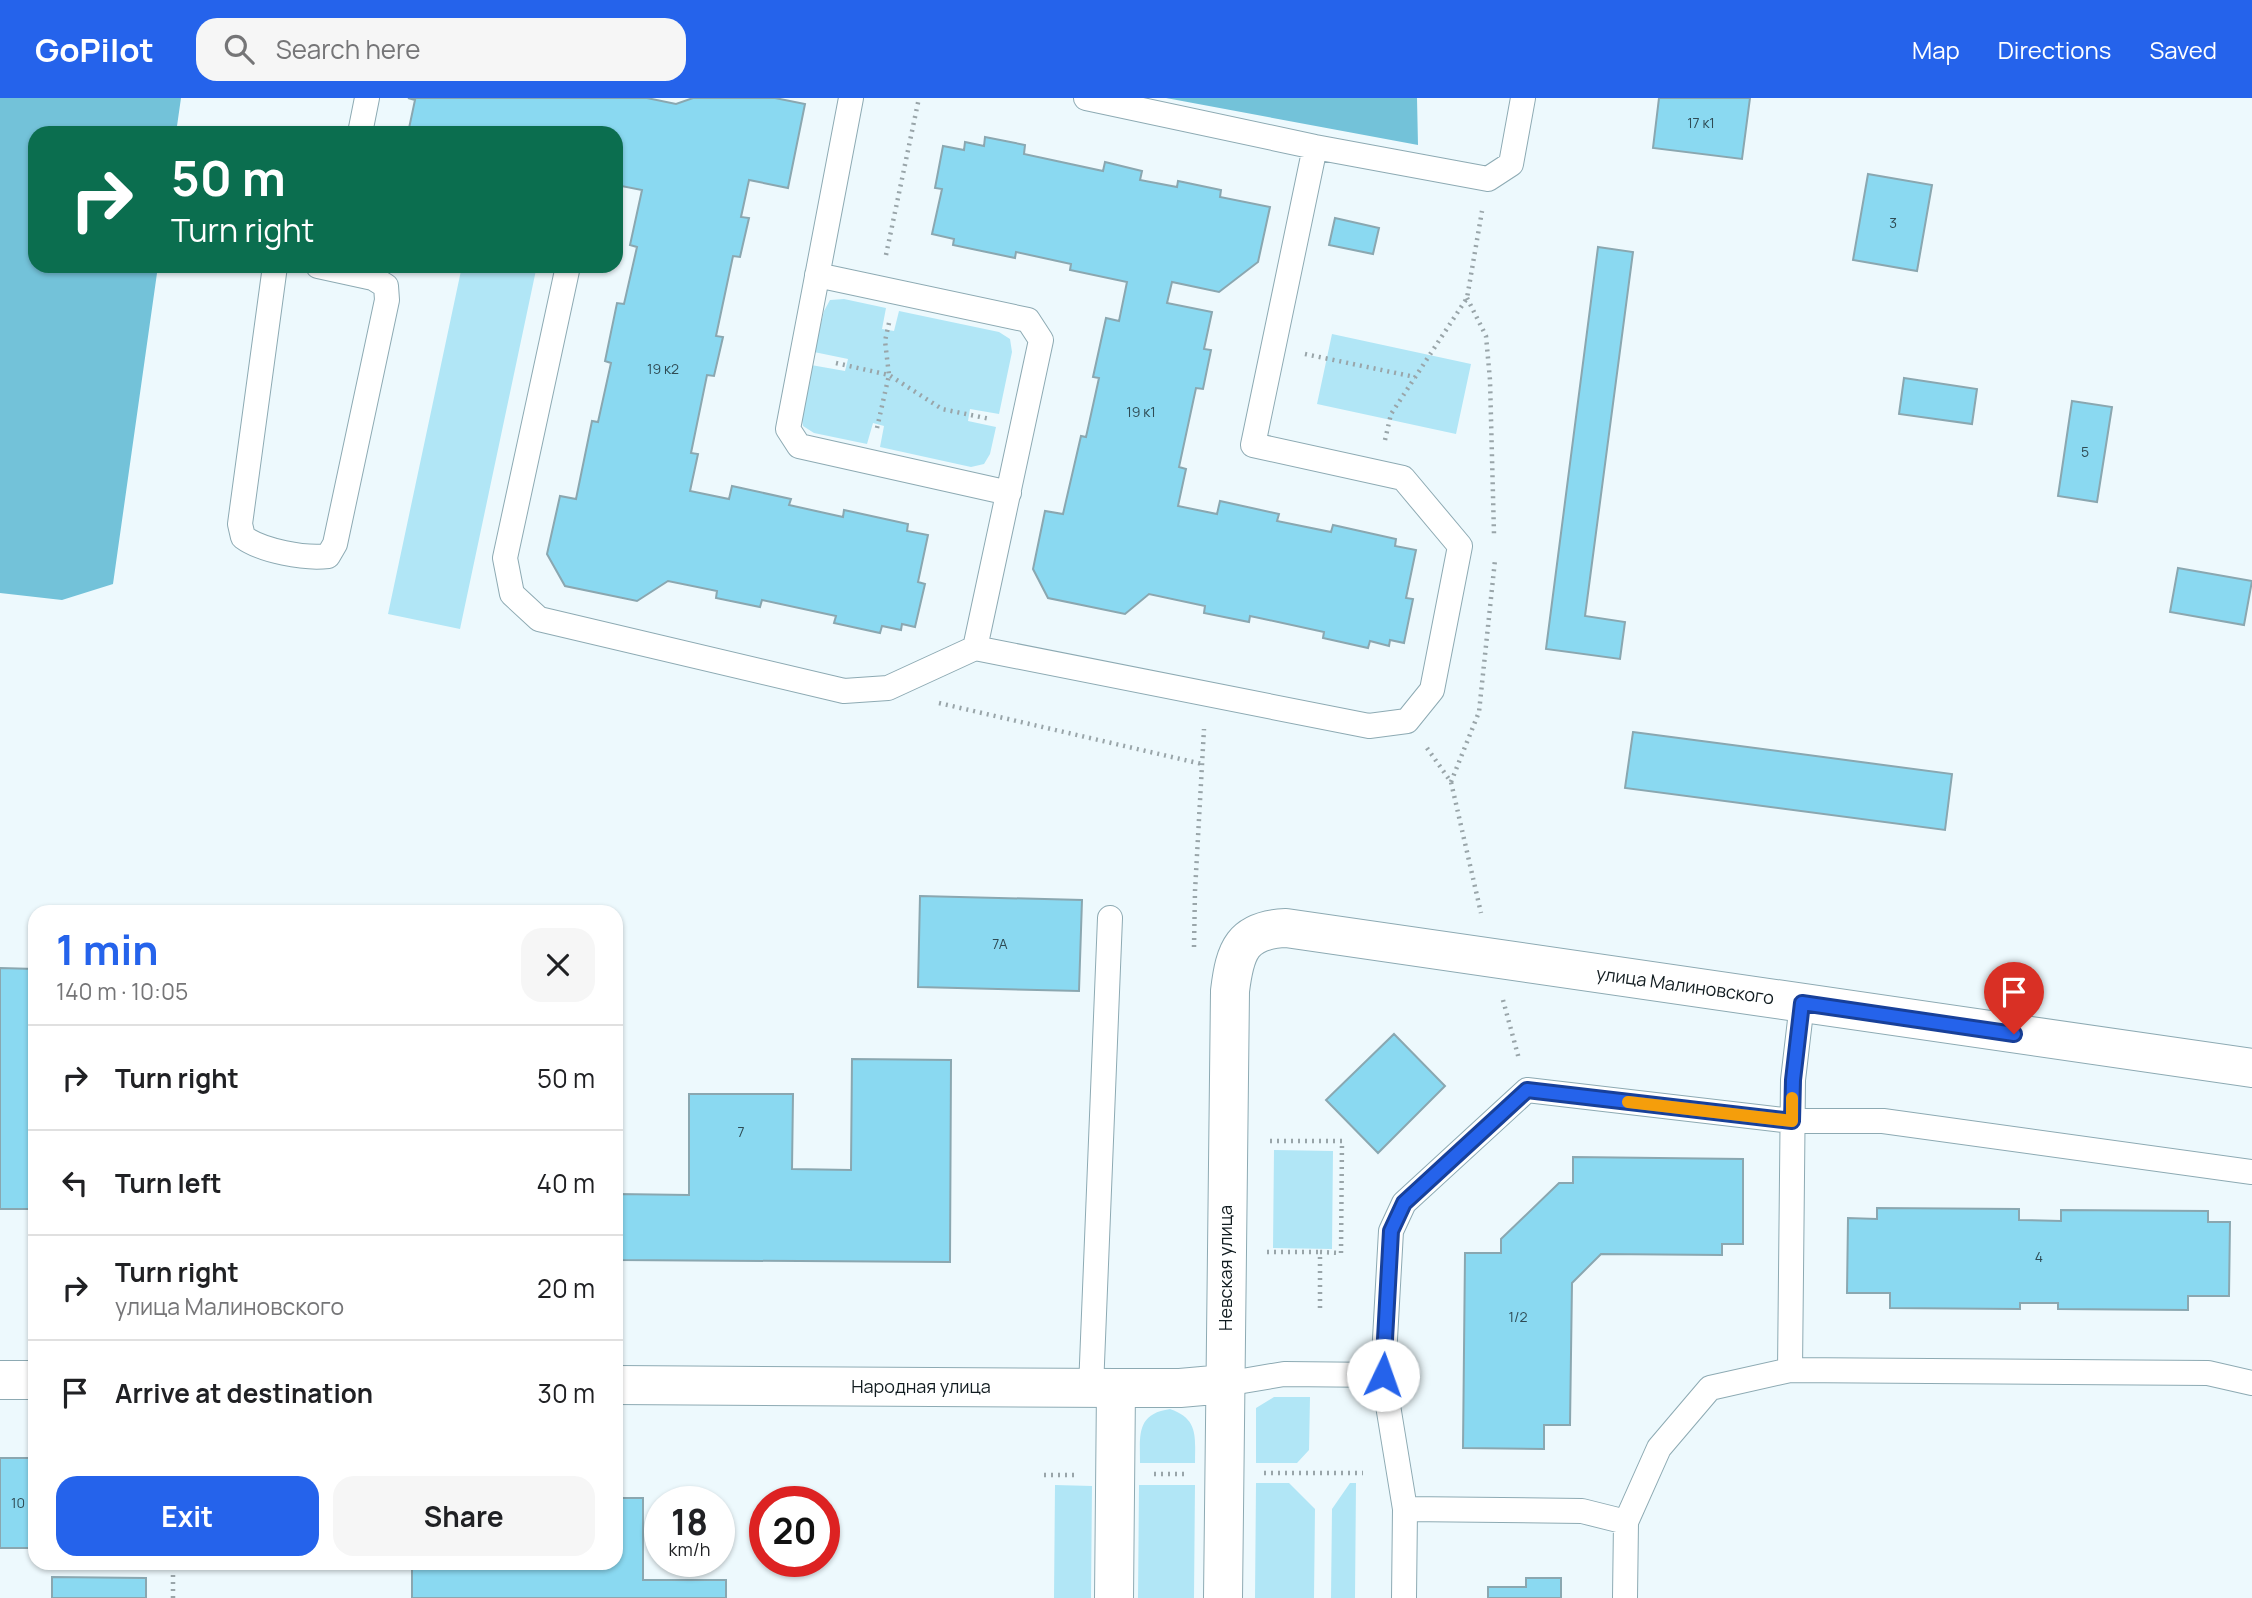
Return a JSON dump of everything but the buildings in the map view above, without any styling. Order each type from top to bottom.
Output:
[{"type":"street","name":"улица Малиновского","points":[[1245,941],[1265,929],[1286,928],[2252,1068]]},
{"type":"street","name":"Невская улица","points":[[1223,1598],[1230,991],[1233,966],[1245,941]]},
{"type":"street","points":[[0,1380],[28,1380]]},
{"type":"street","name":"Народная улица","points":[[623,1385],[1180,1388],[1225,1384]]},
{"type":"street","points":[[1103,1388],[1114,1598]]},
{"type":"lane","points":[[361,126],[367,98]]},
{"type":"lane","points":[[851,98],[788,429],[799,446],[1009,492]]},
{"type":"lane","points":[[1086,98],[1488,179],[1511,164],[1523,98]]},
{"type":"lane","points":[[566,273],[505,558],[512,594],[539,619],[844,691],[888,688],[975,648],[1369,726],[1407,721],[1432,690],[1460,547],[1403,478],[1253,445],[1315,146]]},
{"type":"lane","points":[[274,273],[240,524],[243,537],[253,545],[314,558],[328,556],[335,544],[387,300],[386,286],[373,278],[350,273]]},
{"type":"lane","points":[[817,275],[1028,320],[1041,340],[975,648]]},
{"type":"lane","points":[[1103,1388],[1110,918]]},
{"type":"lane","points":[[1790,1370],[1793,1080],[1802,1003]]},
{"type":"lane","points":[[1404,1598],[1405,1509],[1383,1375],[1391,1231],[1404,1203],[1527,1090],[1792,1121],[1882,1121],[2252,1172]]},
{"type":"lane","points":[[1625,1598],[1626,1522],[1659,1448],[1710,1388],[1790,1370],[2208,1373],[2252,1383]]},
{"type":"lane","points":[[1225,1384],[1284,1374],[1383,1375]]},
{"type":"lane","points":[[1405,1509],[1582,1511],[1626,1522]]},
{"type":"path","points":[[870,462],[889,374],[885,341],[888,290],[919,98]]},
{"type":"path","points":[[1378,473],[1391,414],[1467,298],[1488,179]]},
{"type":"path","points":[[1274,347],[1415,377]]},
{"type":"path","points":[[801,356],[889,374],[942,409],[1022,426]]},
{"type":"path","points":[[888,688],[930,702],[1202,764]]},
{"type":"path","points":[[1194,947],[1206,693]]},
{"type":"path","points":[[1407,721],[1451,782],[1491,958],[1527,1090]]},
{"type":"path","points":[[1265,1252],[1341,1252],[1342,1141],[1266,1141]]},
{"type":"path","points":[[1320,1252],[1320,1312]]},
{"type":"path","points":[[1256,1473],[1399,1474]]},
{"type":"path","points":[[1151,1474],[1195,1475]]},
{"type":"path","points":[[1044,1475],[1080,1475]]},
{"type":"path","points":[[173,1570],[173,1598]]},
{"type":"shaded area","points":[[0,98],[181,98],[177,126],[28,126],[28,273],[157,273],[113,584],[62,600],[0,593]]},
{"type":"shaded area","points":[[1166,98],[1417,98],[1418,145]]},
{"type":"shaded area","points":[[461,273],[535,273],[460,629],[388,614]]},
{"type":"shaded area","points":[[844,299],[886,308],[882,329],[894,331],[899,311],[999,332],[1010,339],[1012,352],[999,414],[970,409],[968,421],[996,427],[990,454],[984,464],[971,467],[880,447],[884,426],[873,423],[867,444],[814,433],[803,426],[801,413],[811,365],[845,371],[848,359],[814,352],[824,311],[830,300]]},
{"type":"shaded area","points":[[1332,334],[1471,364],[1456,434],[1317,404]]},
{"type":"shaded area","points":[[1274,1150],[1333,1151],[1332,1249],[1273,1248]]},
{"type":"shaded area","points":[[1274,1397],[1310,1397],[1309,1450],[1297,1463],[1256,1463],[1256,1408]]},
{"type":"shaded area","points":[[1170,1409],[1191,1424],[1195,1437],[1195,1463],[1140,1463],[1142,1427],[1151,1416]]},
{"type":"shaded area","points":[[1256,1483],[1289,1483],[1315,1509],[1314,1598],[1255,1598]]},
{"type":"shaded area","points":[[1350,1483],[1356,1483],[1355,1598],[1331,1598],[1332,1509]]},
{"type":"shaded area","points":[[1055,1485],[1092,1486],[1091,1598],[1054,1598]]},
{"type":"shaded area","points":[[1139,1485],[1195,1485],[1194,1598],[1138,1598]]},
{"type":"slow traffic","points":[[1628,1102],[1792,1121],[1792,1098]]},
{"type":"route","points":[[1383,1375],[1391,1231],[1404,1203],[1527,1090],[1792,1121],[1793,1080],[1802,1003],[2014,1034]]}]
